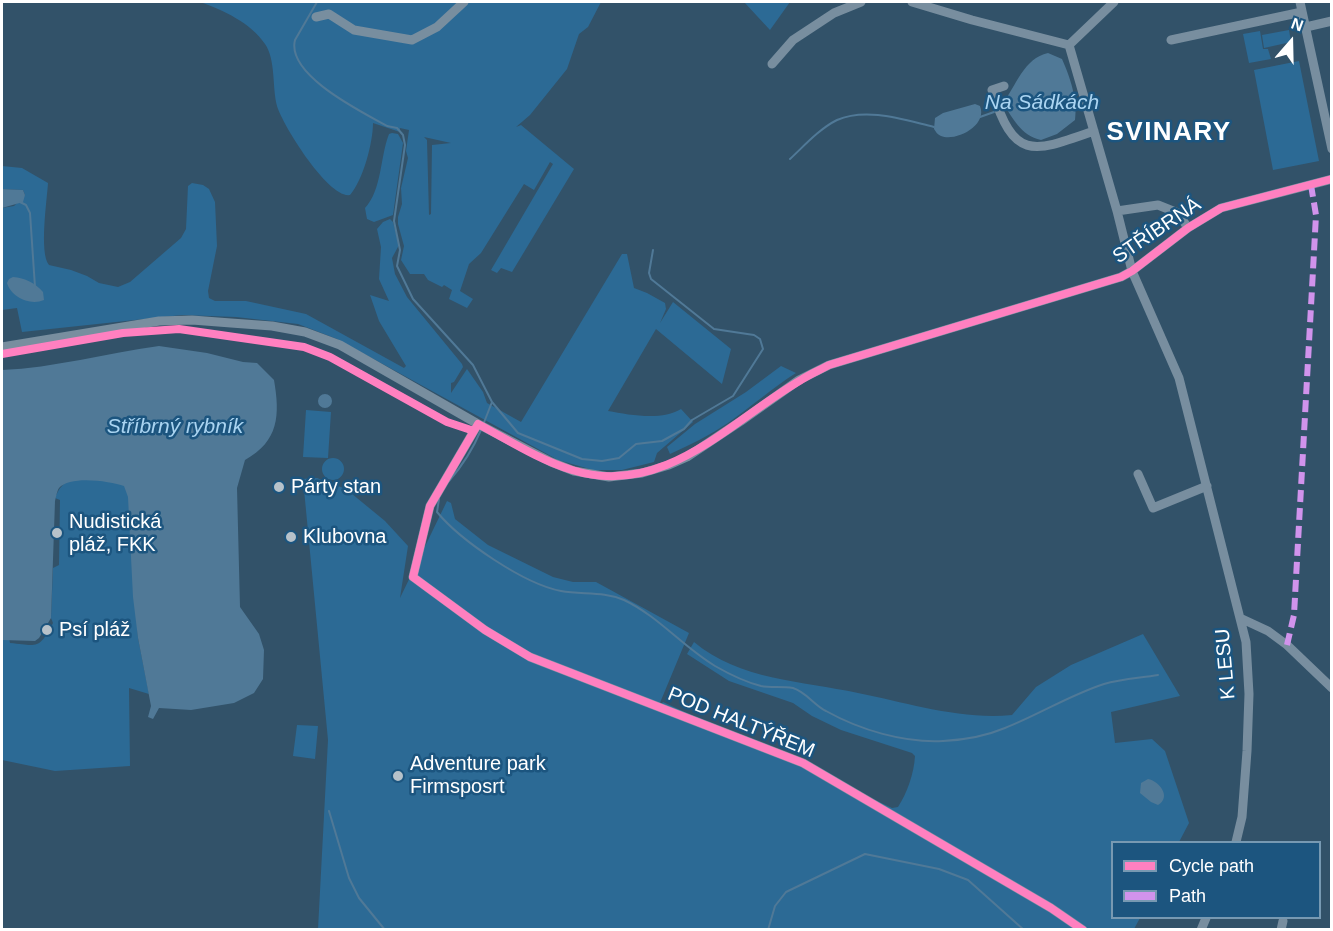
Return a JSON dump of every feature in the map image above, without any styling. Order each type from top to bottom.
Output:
[{"type":"street","points":[[316,16],[329,14],[354,30],[412,40],[437,27],[464,2]]},
{"type":"street","points":[[772,64],[793,40],[834,13],[858,2]]},
{"type":"street","points":[[912,2],[1068,45],[1114,2]]},
{"type":"street","points":[[1300,2],[1332,149]]},
{"type":"street","points":[[1171,40],[1302,12]]},
{"type":"street","points":[[1306,27],[1332,21]]},
{"type":"street","name":"K LESU","points":[[1068,45],[1117,211],[1132,271],[1179,378],[1246,642],[1249,694],[1242,817],[1236,841]]},
{"type":"street","points":[[1004,86],[992,90],[1001,120],[1016,140],[1029,147],[1056,144],[1094,131]]},
{"type":"street","name":"STŘÍBRNÁ","points":[[2,347],[159,321],[192,320],[272,326],[304,332],[340,345],[478,424],[550,462],[574,471],[609,477],[642,473],[687,457],[799,380],[829,365],[1120,277],[1132,271],[1188,228],[1221,208],[1332,179]]},
{"type":"street","name":"STŘÍBRNÁ","points":[[1117,211],[1158,205],[1178,213],[1188,228]]},
{"type":"street","name":"POD HALTÝŘEM","points":[[478,424],[430,506],[413,577],[485,630],[530,657],[803,763],[1051,908],[1083,930]]},
{"type":"street","points":[[1138,474],[1153,508],[1207,486]]},
{"type":"street","points":[[1240,618],[1268,631],[1287,645],[1332,688]]},
{"type":"shaded area","points":[[200,2],[601,2],[588,27],[579,34],[567,69],[530,115],[516,127],[521,125],[574,169],[512,272],[501,268],[497,273],[491,270],[553,164],[550,162],[534,190],[524,184],[481,253],[469,264],[460,291],[473,299],[467,308],[449,299],[452,290],[444,285],[442,287],[428,280],[424,274],[410,274],[401,260],[404,246],[398,217],[402,204],[401,188],[408,158],[406,151],[409,130],[400,128],[403,133],[373,123],[369,151],[359,180],[350,195],[341,193],[319,174],[308,160],[281,116],[277,106],[271,58],[265,44],[252,30],[227,13]],"holes":[[[424,137],[451,143],[432,145],[431,214],[429,215],[427,140]]]},
{"type":"shaded area","points":[[744,2],[790,2],[770,30]]},
{"type":"shaded area","points":[[1289,30],[1291,42],[1264,48],[1262,35]]},
{"type":"shaded area","points":[[1260,31],[1263,49],[1268,49],[1271,59],[1249,63],[1243,34]]},
{"type":"shaded area","points":[[1299,61],[1319,161],[1273,170],[1254,70]]},
{"type":"shaded area","points":[[389,134],[398,134],[403,143],[393,215],[374,222],[367,219],[365,208],[375,192],[386,143]]},
{"type":"shaded area","points":[[2,166],[22,168],[48,183],[44,250],[49,265],[71,270],[99,283],[118,287],[130,282],[181,238],[186,229],[188,186],[192,183],[203,185],[209,189],[215,202],[217,246],[208,291],[209,298],[215,301],[246,301],[306,314],[404,368],[406,366],[379,321],[370,295],[389,301],[379,279],[381,247],[377,229],[383,222],[390,219],[393,222],[399,245],[392,258],[395,274],[407,297],[462,364],[463,367],[451,383],[451,393],[467,369],[483,392],[487,403],[521,422],[622,254],[627,254],[634,288],[665,303],[666,309],[660,323],[673,302],[731,349],[722,384],[656,329],[608,411],[655,416],[681,409],[693,422],[657,453],[654,462],[622,470],[593,470],[558,460],[337,339],[298,324],[236,317],[182,315],[22,332],[17,308],[2,310],[2,208],[14,206],[25,195],[23,190],[2,189]]},
{"type":"shaded area","points":[[781,366],[796,373],[737,417],[700,440],[670,454],[667,447],[695,424],[746,392]]},
{"type":"shaded area","points":[[306,410],[331,412],[328,458],[303,457]]},
{"type":"shaded area","points":[[333,458],[343,465],[344,469],[337,479],[333,480],[323,473],[322,469],[329,459]]},
{"type":"shaded area","points":[[317,478],[346,489],[385,521],[408,546],[400,598],[447,501],[451,503],[455,519],[488,545],[553,577],[573,582],[596,582],[689,633],[657,710],[663,702],[892,808],[898,807],[909,783],[915,756],[912,753],[841,730],[812,716],[793,703],[729,681],[687,654],[694,642],[712,655],[751,672],[934,710],[993,716],[1012,715],[1036,687],[1071,665],[1143,634],[1180,696],[1111,712],[1115,743],[1152,739],[1165,751],[1189,823],[1180,841],[1111,841],[1111,919],[1139,919],[1134,929],[318,929],[328,740],[303,479]]},
{"type":"shaded area","points":[[82,479],[114,481],[125,485],[129,496],[138,638],[149,694],[129,688],[130,766],[55,771],[2,760],[2,638],[9,638],[10,643],[37,644],[41,642],[53,623],[51,618],[53,568],[59,565],[60,500],[55,498],[65,483]]},
{"type":"shaded area","points":[[297,725],[318,726],[315,759],[293,756]]},
{"type":"water","name":"Na Sádkách","points":[[1048,53],[1062,59],[1073,89],[1076,112],[1075,120],[1057,134],[1041,140],[1023,130],[1003,103],[1027,67],[1040,56]]},
{"type":"water","points":[[975,104],[980,106],[981,113],[975,126],[969,131],[954,137],[947,137],[940,135],[934,129],[935,118],[943,113]]},
{"type":"water","points":[[2,189],[23,190],[25,195],[23,202],[2,208]]},
{"type":"water","points":[[13,277],[37,286],[43,292],[44,300],[33,302],[17,296],[7,283]]},
{"type":"water","name":"Stříbrný rybník","points":[[159,346],[257,363],[274,380],[277,405],[271,436],[256,453],[245,460],[237,488],[240,607],[259,634],[264,650],[263,679],[254,693],[234,703],[191,710],[159,708],[153,719],[148,717],[151,706],[138,638],[133,597],[128,497],[124,486],[109,482],[81,480],[64,484],[59,488],[55,501],[51,618],[35,641],[2,640],[2,370],[22,369]]},
{"type":"water","points":[[322,394],[328,394],[332,401],[328,408],[322,408],[318,404],[318,398]]},
{"type":"water","points":[[1148,779],[1160,786],[1164,794],[1162,802],[1158,805],[1140,793],[1141,783]]},
{"type":"waterway","points":[[317,2],[295,40],[295,53],[302,66],[328,91],[387,126],[397,128],[403,135],[405,145],[394,221],[400,250],[397,266],[413,299],[473,365],[492,402],[518,433],[582,459],[602,461],[619,458],[636,444],[662,441],[733,396],[763,349],[760,339],[754,335],[714,329],[651,279],[649,273],[653,250]]},
{"type":"waterway","points":[[980,117],[994,112]]},
{"type":"waterway","points":[[790,159],[824,128],[849,116],[886,116],[934,127]]},
{"type":"waterway","points":[[20,202],[26,205],[30,213],[35,287]]},
{"type":"waterway","points":[[483,425],[492,402]]},
{"type":"waterway","points":[[449,481],[467,457],[481,430]]},
{"type":"waterway","points":[[439,499],[437,512],[461,536],[494,560],[529,580],[561,591],[608,595],[624,600],[648,614],[703,658],[726,672],[761,686],[793,688],[839,718],[883,734],[928,741],[974,737],[1005,728],[1104,684],[1158,675]]},
{"type":"waterway","points":[[329,811],[349,878],[359,898],[385,930]]},
{"type":"waterway","points":[[768,930],[775,906],[786,892],[865,854],[939,869],[968,880],[1024,930]]},
{"type":"marked path","points":[[1287,645],[1294,615],[1316,215],[1311,185]]},
{"type":"cycle path","points":[[1083,930],[1051,908],[803,763],[530,657],[485,630],[413,577],[430,506],[478,424],[536,455],[572,470],[605,476],[637,474],[666,465],[694,451],[804,378],[829,365],[1121,277],[1188,228],[1221,208],[1332,179]]},
{"type":"cycle path","points":[[2,354],[123,333],[179,329],[304,347],[330,357],[447,422],[474,431]]},
{"type":"place","name":"Párty stan","points":[[279,487]]},
{"type":"place","name":"Nudistická pláž, FKK","points":[[57,533]]},
{"type":"place","name":"Klubovna","points":[[291,537]]},
{"type":"place","name":"Psí pláž","points":[[47,630]]},
{"type":"place","name":"Adventure park Firmsposrt","points":[[398,776]]},
{"type":"district","name":"SVINARY","points":[[1169,133]]}]
